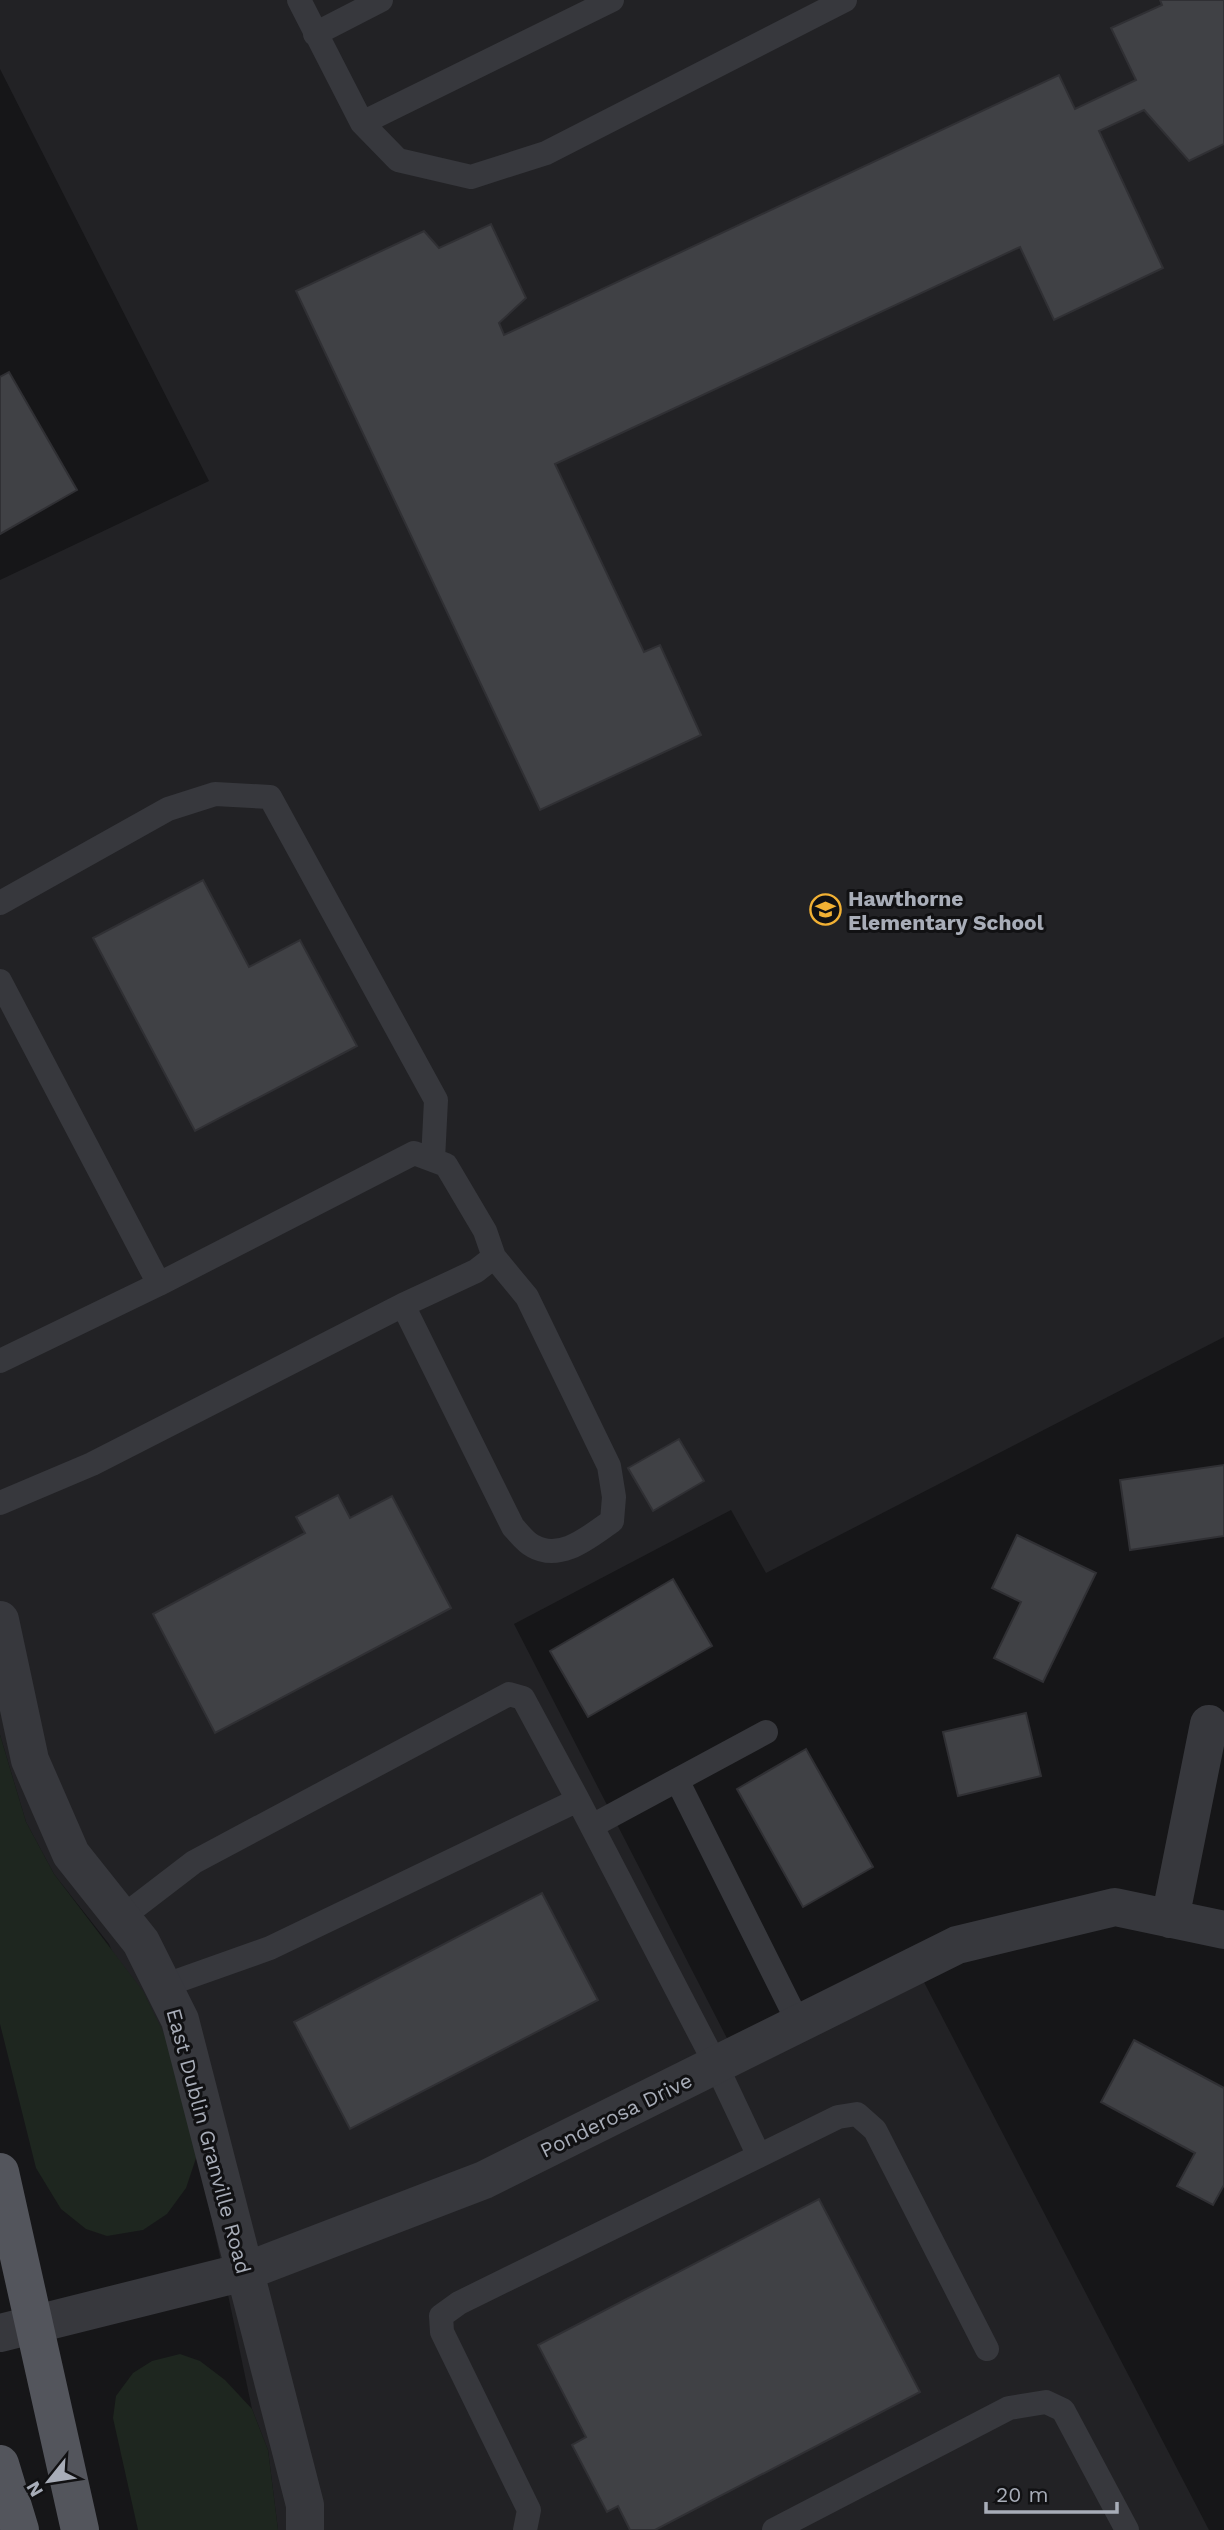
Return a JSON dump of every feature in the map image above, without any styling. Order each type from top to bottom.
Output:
[{"type":"main road","points":[[0,2172],[17,2329]]},
{"type":"main road","points":[[0,2283],[80,2530]]},
{"type":"main road","points":[[0,2464],[20,2530]]},
{"type":"street","name":"East Dublin Granville Road","points":[[0,1620],[30,1760],[71,1854],[141,1942],[180,2020],[305,2505],[305,2530]]},
{"type":"street","points":[[1170,1919],[1209,1724]]},
{"type":"street","name":"Ponderosa Drive","points":[[17,2329],[244,2272],[485,2180],[957,1945],[1115,1907],[1224,1930]]},
{"type":"lane","points":[[299,0],[362,123],[398,160],[471,177],[546,153],[845,0]]},
{"type":"lane","points":[[315,34],[381,0]]},
{"type":"lane","points":[[362,123],[612,0]]},
{"type":"lane","points":[[0,903],[168,809],[215,793],[270,797],[436,1100],[433,1160]]},
{"type":"lane","points":[[0,981],[159,1284]]},
{"type":"lane","points":[[0,1361],[159,1284],[414,1153],[446,1165],[485,1231],[494,1257],[527,1297],[609,1466],[614,1497],[612,1521],[577,1545],[557,1552],[533,1546],[513,1527],[403,1306]]},
{"type":"lane","points":[[0,1503],[92,1464],[476,1271],[494,1257]]},
{"type":"lane","points":[[121,1918],[194,1862],[509,1694],[523,1698],[716,2065],[759,2156]]},
{"type":"lane","points":[[592,1826],[766,1732]]},
{"type":"lane","points":[[677,1780],[799,2024]]},
{"type":"lane","points":[[163,1986],[270,1948],[578,1800]]},
{"type":"lane","points":[[526,2530],[530,2510],[442,2332],[441,2316],[460,2303],[838,2117],[857,2114],[875,2130],[987,2349]]},
{"type":"lane","points":[[774,2530],[1009,2408],[1046,2402],[1063,2410],[1127,2530]]},
{"type":"shaded area","points":[[0,0],[1224,0],[1224,1337],[766,1573],[731,1510],[514,1624],[732,2048],[913,1961],[1209,2530],[278,2530],[268,2450],[252,2409],[198,2152],[109,1944],[54,1874],[26,1822],[0,1735],[0,580],[209,481],[0,69]]},
{"type":"shaded area","points":[[0,1735],[26,1822],[54,1874],[143,1991],[171,2048],[198,2152],[186,2188],[167,2214],[143,2230],[107,2236],[86,2229],[61,2209],[36,2168],[0,2024]]},
{"type":"shaded area","points":[[180,2354],[200,2361],[225,2380],[252,2409],[268,2450],[278,2530],[138,2530],[113,2418],[116,2396],[133,2373],[152,2361]]},
{"type":"building","points":[[1160,0],[1224,0],[1224,144],[1189,161],[1144,110],[1099,131],[1163,268],[1054,320],[1020,247],[555,464],[644,652],[660,645],[701,735],[540,810],[296,291],[424,231],[439,248],[491,224],[526,298],[499,323],[504,335],[1059,75],[1075,109],[1136,80],[1111,28],[1162,5]]},
{"type":"building","points":[[9,372],[77,490],[0,534],[0,377]]},
{"type":"building","points":[[203,880],[249,967],[300,940],[357,1046],[195,1131],[93,938]]},
{"type":"building","points":[[679,1439],[704,1481],[653,1511],[628,1468]]},
{"type":"building","points":[[1224,1465],[1224,1536],[1130,1550],[1120,1480]]},
{"type":"building","points":[[338,1495],[350,1518],[392,1496],[451,1608],[215,1733],[153,1614],[305,1533],[296,1517]]},
{"type":"building","points":[[1017,1535],[1096,1573],[1043,1682],[994,1658],[1021,1602],[992,1588]]},
{"type":"building","points":[[673,1579],[712,1646],[588,1717],[550,1651]]},
{"type":"building","points":[[1026,1713],[1041,1776],[958,1796],[943,1732]]},
{"type":"building","points":[[806,1749],[873,1867],[803,1907],[737,1789]]},
{"type":"building","points":[[542,1893],[598,2000],[350,2129],[294,2022]]},
{"type":"building","points":[[1134,2040],[1224,2088],[1224,2185],[1213,2205],[1177,2186],[1195,2153],[1101,2102]]},
{"type":"building","points":[[819,2199],[920,2392],[655,2530],[630,2530],[618,2506],[607,2512],[572,2445],[586,2437],[538,2345]]},
{"type":"place","name":"Hawthorne Elementary School","points":[[825,910]]}]
